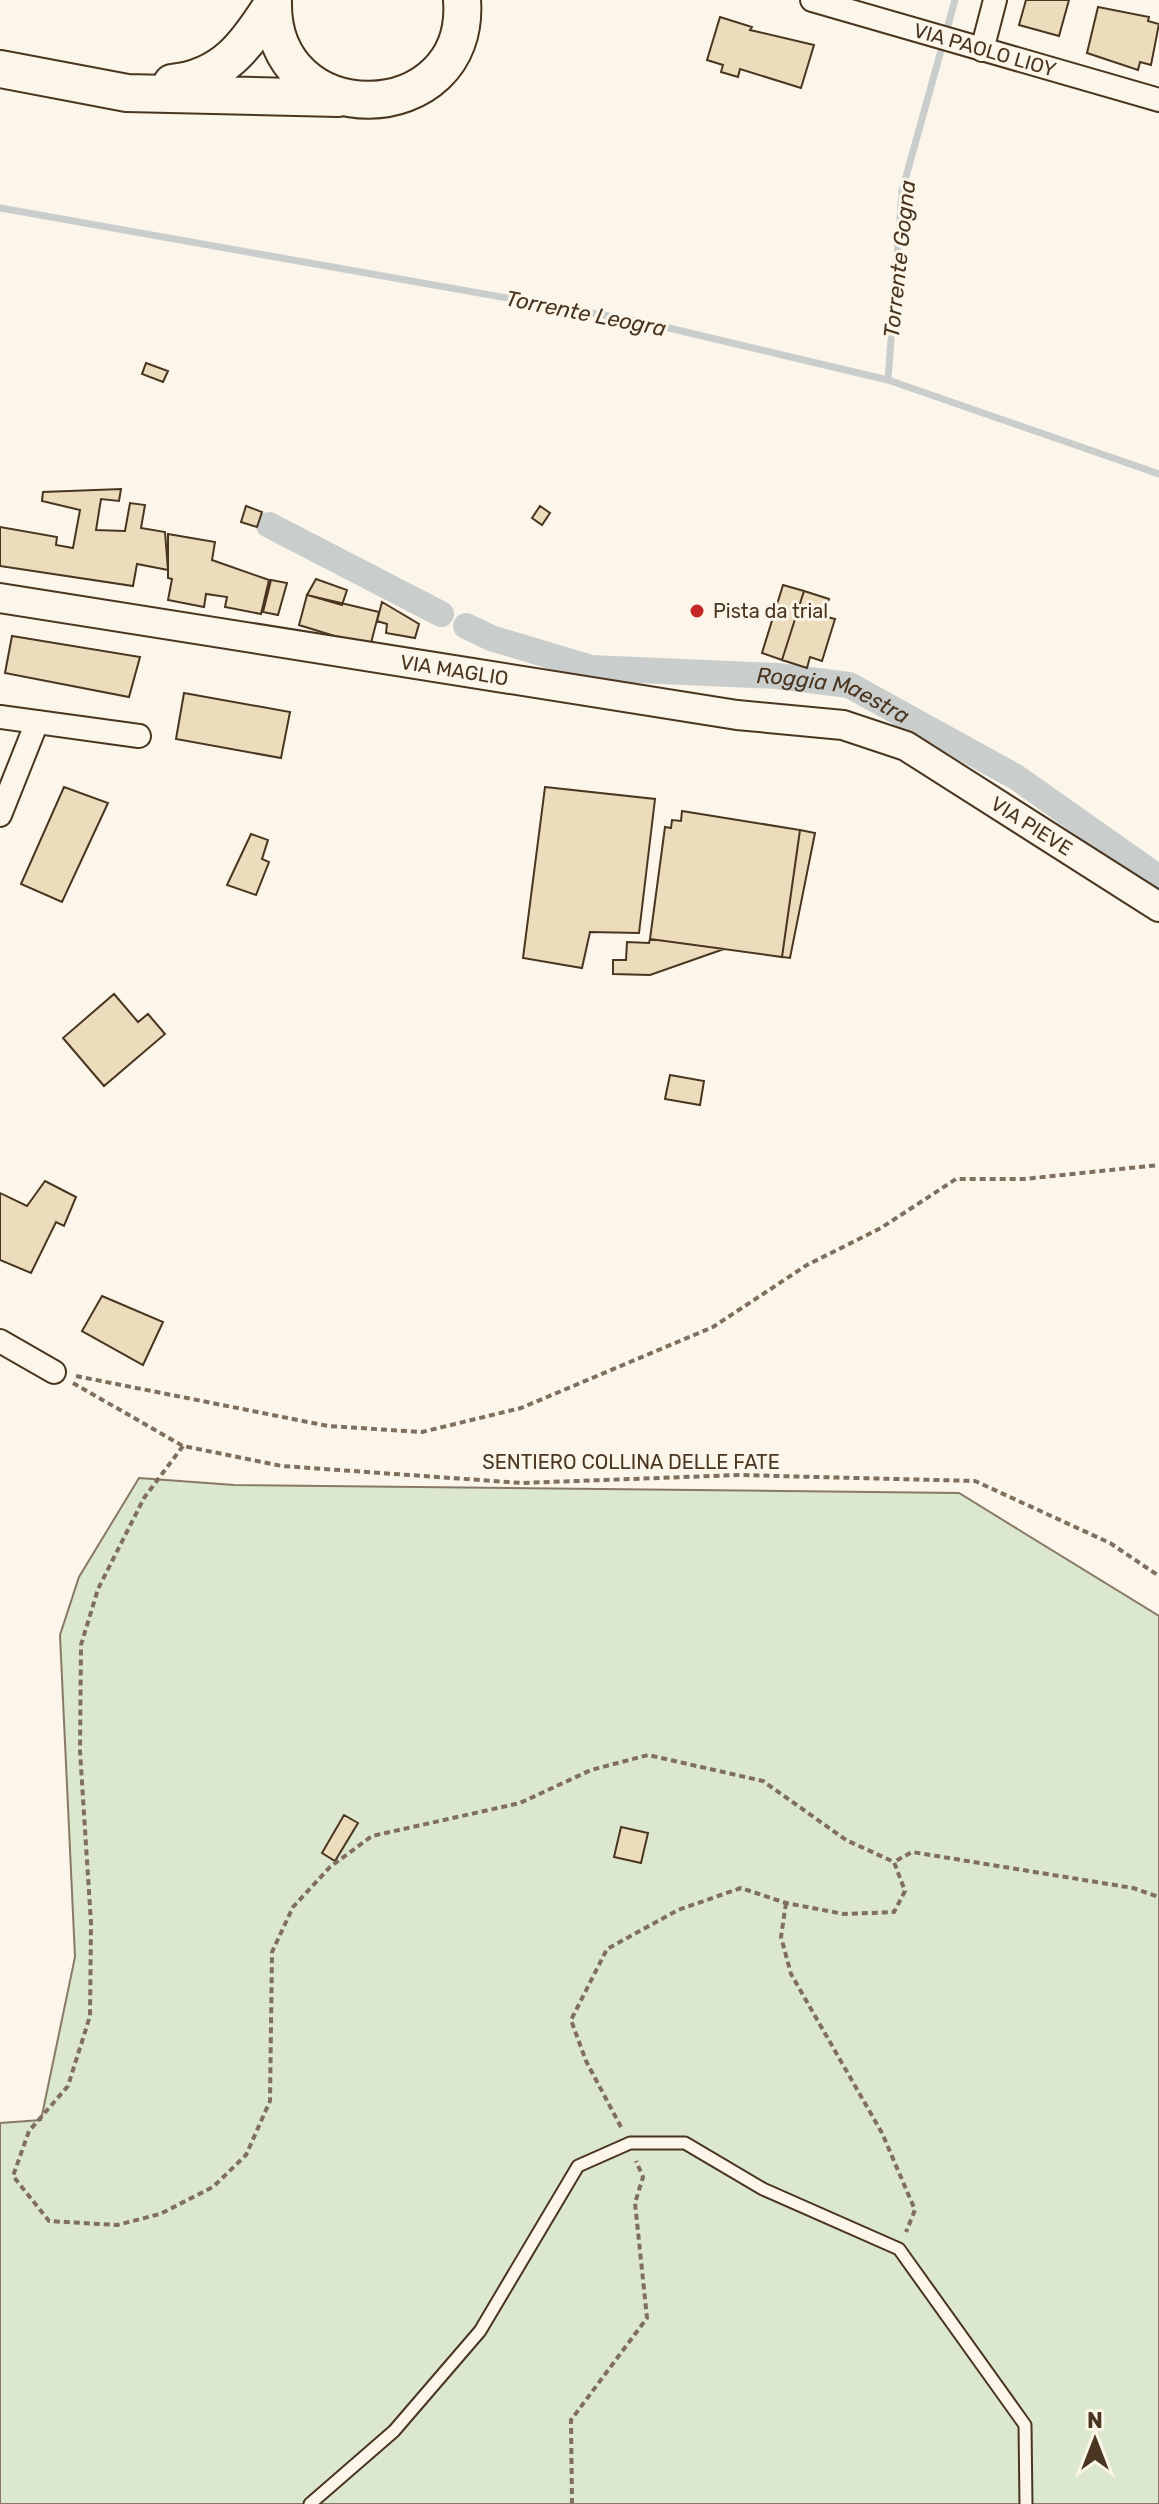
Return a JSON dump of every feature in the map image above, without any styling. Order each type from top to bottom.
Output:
[{"type":"main road","points":[[0,69],[127,93],[338,98],[368,102],[398,98],[425,83],[446,62],[459,34],[462,0]]},
{"type":"main road","points":[[272,2],[276,35],[290,62],[311,84],[338,98]]},
{"type":"main road","points":[[70,80],[155,84],[195,81],[220,69],[247,45],[272,2]]},
{"type":"street","name":"VIA PAOLO LIOY","points":[[812,0],[1159,100]]},
{"type":"street","points":[[971,47],[995,0]]},
{"type":"street","name":"VIA MAGLIO","points":[[0,598],[737,715],[843,725],[906,746]]},
{"type":"street","points":[[0,717],[139,736]]},
{"type":"street","points":[[0,815],[37,722]]},
{"type":"street","name":"VIA PIEVE","points":[[906,746],[1159,907]]},
{"type":"street","points":[[0,1341],[54,1372]]},
{"type":"lane","points":[[310,2504],[394,2431],[480,2331],[578,2166],[630,2143],[685,2143],[763,2189],[899,2249],[1025,2425],[1026,2504]]},
{"type":"path","points":[[54,1372],[155,1389],[328,1426],[422,1432],[521,1408],[713,1327],[807,1265],[881,1228],[956,1179],[1024,1179],[1159,1165]]},
{"type":"path","name":"SENTIERO COLLINA DELLE FATE","points":[[54,1372],[183,1446],[282,1466],[522,1483],[739,1475],[975,1481],[1110,1543],[1159,1576]]},
{"type":"path","points":[[183,1446],[144,1498],[98,1589],[81,1645],[80,1751],[91,1923],[90,2016],[68,2086],[29,2131],[13,2176],[49,2221],[117,2225],[160,2214],[213,2187],[246,2155],[270,2101],[272,1952],[293,1907],[330,1867],[372,1836],[520,1803],[591,1770],[648,1755],[763,1781],[846,1840],[894,1862],[905,1891],[894,1912],[844,1914],[786,1903],[741,1888],[678,1910],[607,1949],[571,2020],[586,2061],[630,2143],[643,2177],[635,2203],[647,2318],[571,2420],[572,2504]]},
{"type":"path","points":[[894,1862],[912,1852],[1133,1888],[1159,1897]]},
{"type":"path","points":[[786,1903],[781,1937],[791,1974],[882,2133],[915,2210],[899,2249]]},
{"type":"green space","points":[[139,1478],[234,1485],[959,1493],[1159,1616],[1159,2504],[0,2504],[0,2123],[41,2120],[75,1957],[60,1635],[79,1577]]},
{"type":"building","points":[[1026,0],[1069,0],[1059,36],[1019,25]]},
{"type":"building","points":[[1098,7],[1149,17],[1148,21],[1159,24],[1151,65],[1140,62],[1138,70],[1087,53]]},
{"type":"building","points":[[720,17],[752,27],[750,30],[814,45],[801,88],[740,69],[738,77],[721,72],[723,65],[707,60]]},
{"type":"building","points":[[146,363],[168,371],[163,382],[142,374]]},
{"type":"building","points":[[121,489],[119,501],[101,499],[96,530],[125,531],[130,503],[145,505],[141,528],[165,532],[168,570],[137,564],[133,586],[0,566],[0,527],[57,537],[56,545],[73,548],[80,510],[42,501],[43,492]]},
{"type":"building","points":[[246,506],[262,512],[257,527],[241,522]]},
{"type":"building","points":[[540,506],[550,513],[542,525],[532,518]]},
{"type":"building","points":[[168,534],[215,542],[212,560],[269,580],[261,614],[225,607],[227,597],[206,594],[204,607],[168,600],[172,579],[168,578]]},
{"type":"building","points":[[316,579],[347,590],[342,605],[307,595]]},
{"type":"building","points":[[271,580],[287,583],[278,615],[263,612]]},
{"type":"building","points":[[783,585],[804,591],[782,660],[762,653]]},
{"type":"building","points":[[804,591],[829,599],[823,616],[835,619],[822,661],[810,657],[807,668],[782,660]]},
{"type":"building","points":[[307,595],[379,612],[370,647],[299,625]]},
{"type":"building","points":[[382,602],[419,624],[415,638],[386,633],[387,624],[377,621]]},
{"type":"building","points":[[12,636],[140,657],[129,697],[5,673]]},
{"type":"building","points":[[184,693],[290,712],[281,758],[176,739]]},
{"type":"building","points":[[64,787],[108,803],[62,902],[21,884]]},
{"type":"building","points":[[545,787],[655,799],[639,933],[590,932],[582,968],[523,958]]},
{"type":"building","points":[[682,811],[800,830],[782,957],[650,939],[665,827],[671,828],[672,820],[681,821]]},
{"type":"building","points":[[800,830],[815,833],[790,958],[782,957]]},
{"type":"building","points":[[251,834],[268,840],[262,859],[269,862],[256,895],[227,885]]},
{"type":"building","points":[[650,939],[724,949],[650,975],[613,974],[613,960],[626,960],[627,942],[649,943]]},
{"type":"building","points":[[114,994],[138,1022],[148,1014],[165,1034],[104,1086],[63,1038]]},
{"type":"building","points":[[670,1075],[704,1081],[700,1105],[665,1099]]},
{"type":"building","points":[[45,1181],[76,1197],[64,1226],[56,1222],[31,1273],[0,1260],[0,1193],[27,1206]]},
{"type":"building","points":[[102,1296],[163,1322],[143,1365],[82,1331]]},
{"type":"building","points":[[344,1815],[358,1823],[335,1861],[322,1853]]},
{"type":"building","points":[[621,1827],[648,1833],[641,1863],[614,1857]]},
{"type":"waterway","name":"Torrente Gogna","points":[[888,380],[902,191],[955,0]]},
{"type":"waterway","name":"Torrente Leogra","points":[[0,208],[648,323],[888,380],[1159,474]]},
{"type":"waterway","name":"Roggia Maestra","points":[[269,525],[441,614]]},
{"type":"waterway","name":"Roggia Maestra","points":[[466,626],[491,638],[591,668],[777,676],[849,685],[1016,777],[1159,878]]},
{"type":"place","name":"Pista da trial","points":[[697,611]]}]
